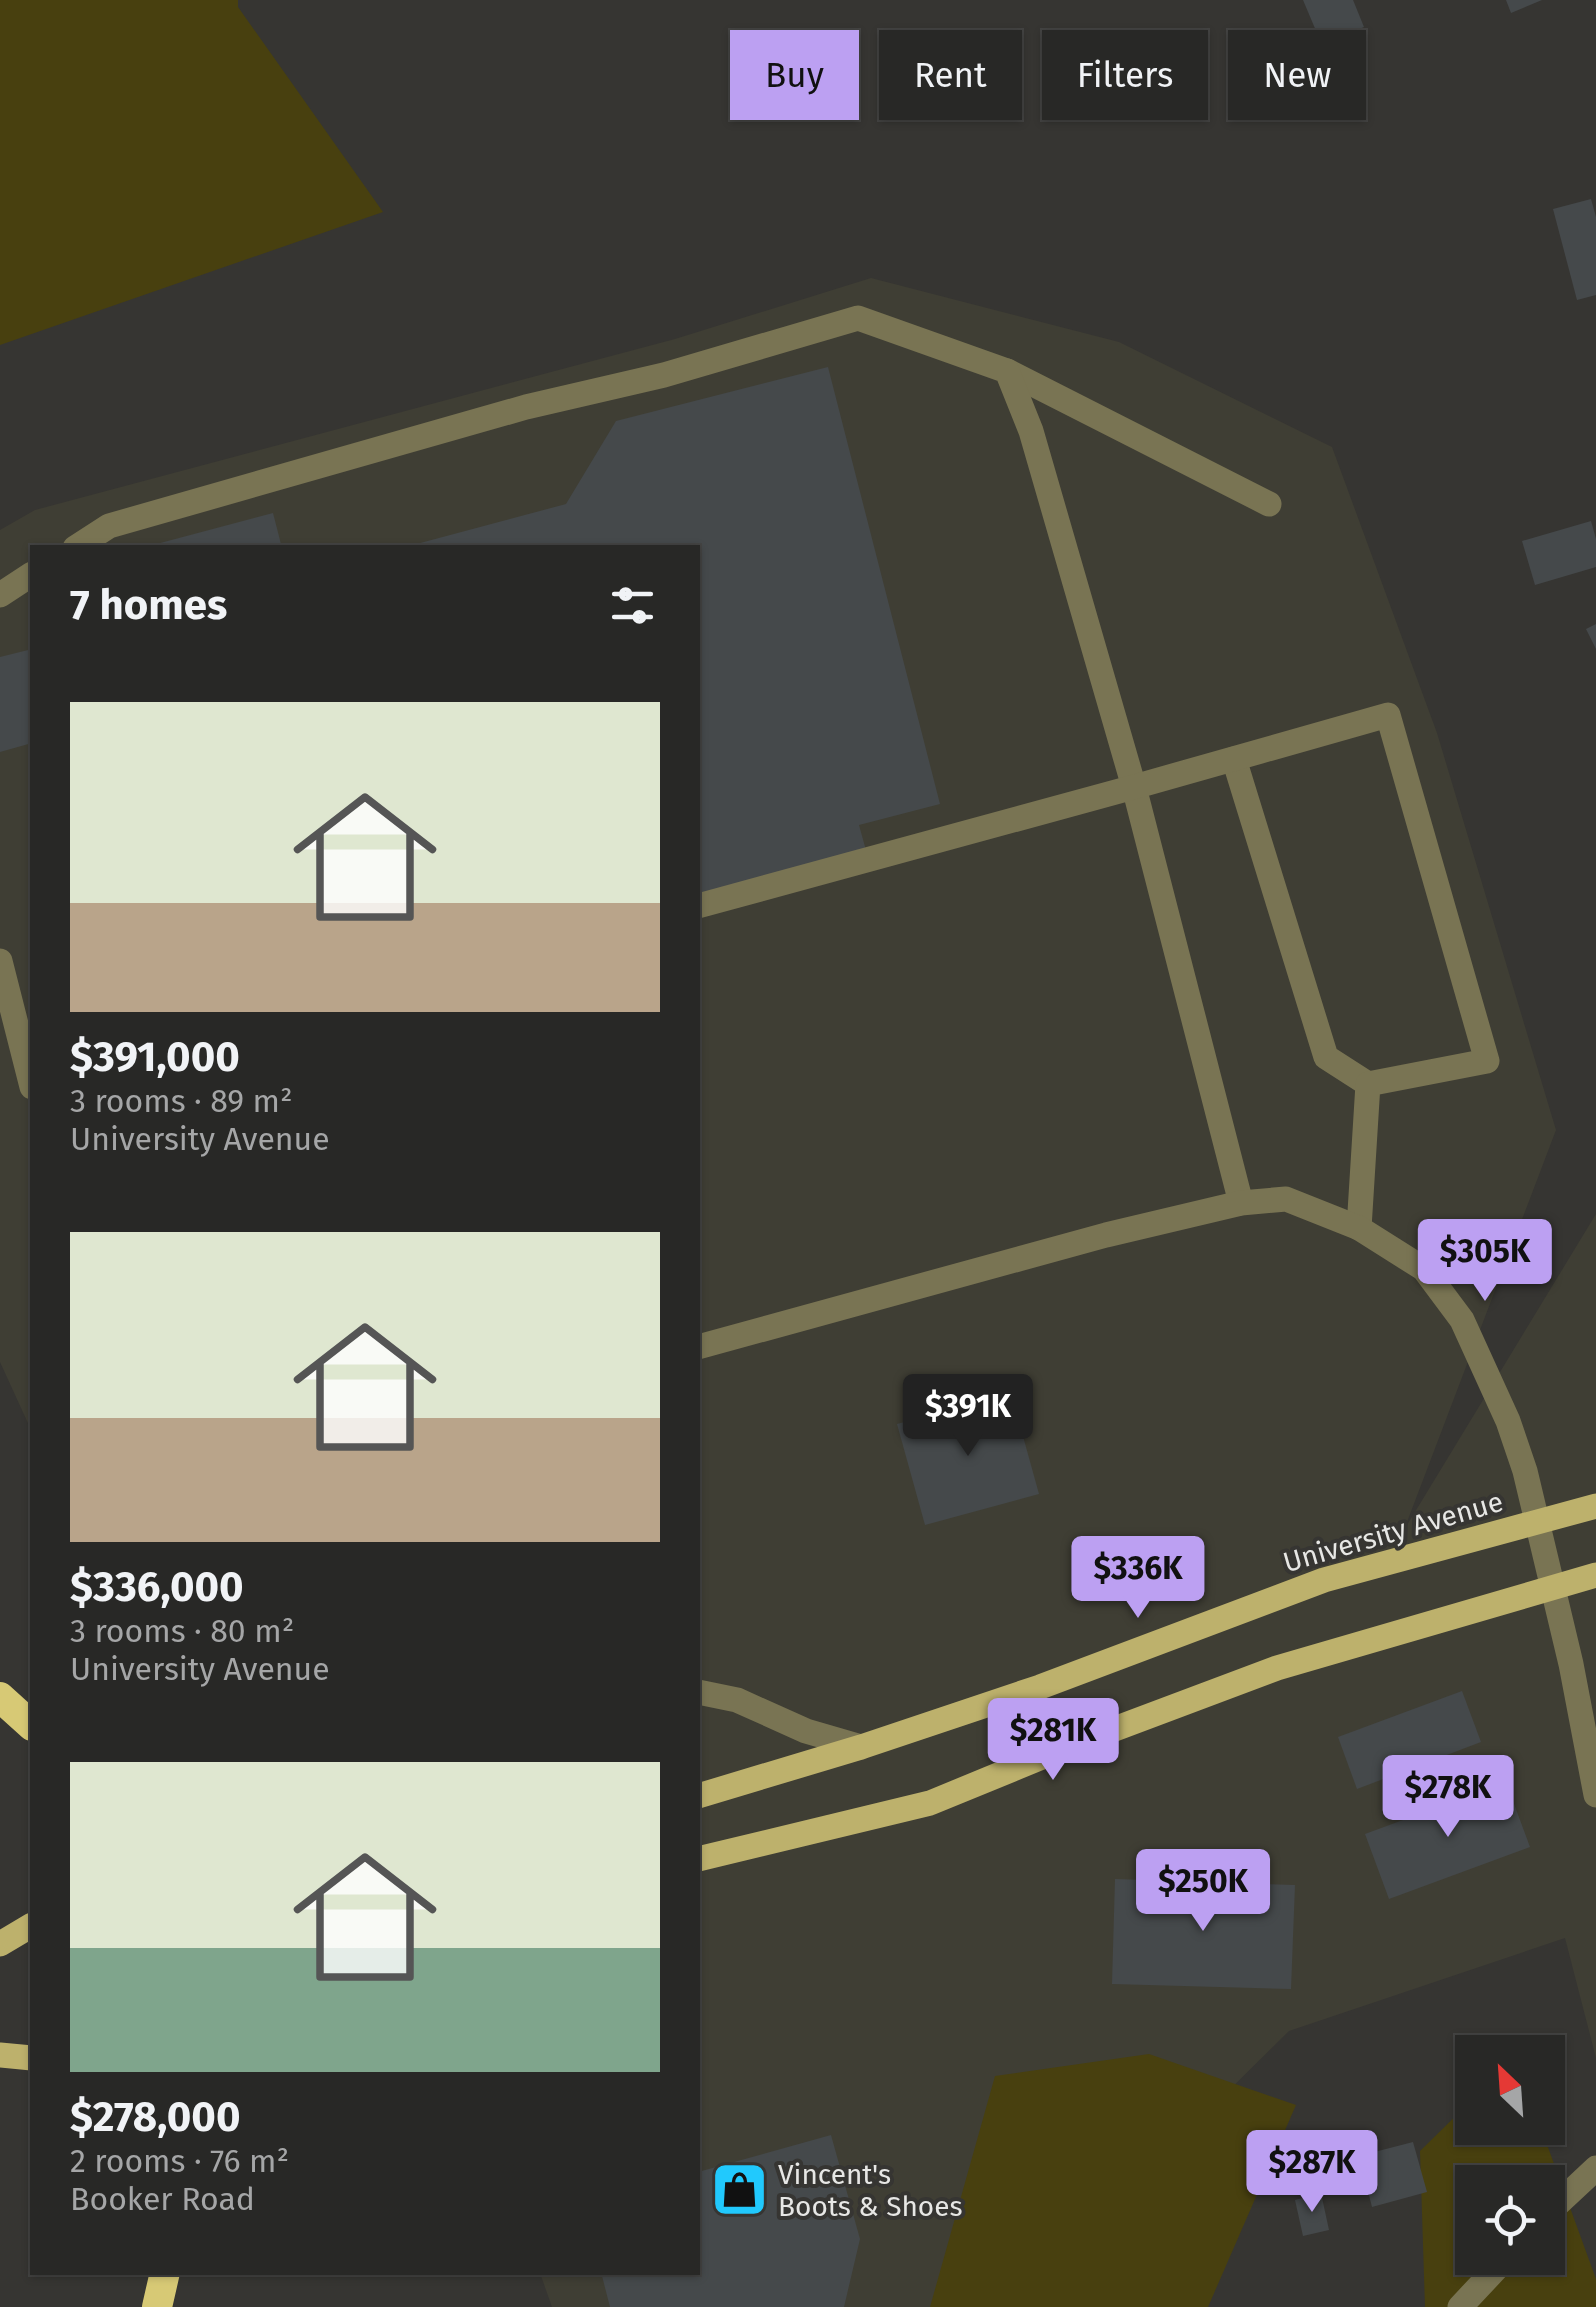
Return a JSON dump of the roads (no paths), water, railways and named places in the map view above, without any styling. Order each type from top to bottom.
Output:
[{"type":"highway","points":[[0,1696],[30,1724]]},
{"type":"highway","points":[[157,2307],[164,2275]]},
{"type":"main road","name":"University Avenue","points":[[700,1795],[1040,1687],[1324,1580],[1596,1506]]},
{"type":"main road","points":[[700,1860],[930,1804],[1064,1748],[1277,1668],[1596,1575]]},
{"type":"main road","points":[[0,1944],[30,1926]]},
{"type":"main road","points":[[0,2056],[30,2058]]},
{"type":"street","points":[[80,545],[109,526],[526,407],[664,374],[858,318],[1007,371],[1269,504]]},
{"type":"street","points":[[1007,371],[1031,430],[1134,788],[1241,1203]]},
{"type":"street","points":[[0,596],[30,575]]},
{"type":"street","points":[[700,905],[1388,715],[1488,1061],[1368,1084],[1326,1057],[1234,759]]},
{"type":"street","points":[[0,960],[30,1078]]},
{"type":"street","points":[[1358,1228],[1368,1084]]},
{"type":"street","points":[[700,1346],[1090,1239],[1241,1203],[1286,1199],[1358,1228],[1424,1269],[1462,1320],[1508,1421],[1538,1522],[1596,1795]]},
{"type":"street","points":[[700,1694],[737,1700],[806,1731],[861,1747]]},
{"type":"street","points":[[1565,2198],[1596,2168]]},
{"type":"street","points":[[1460,2307],[1490,2275]]},
{"type":"place","name":"Vincent's Boots & Shoes","points":[[739,2190]]}]
